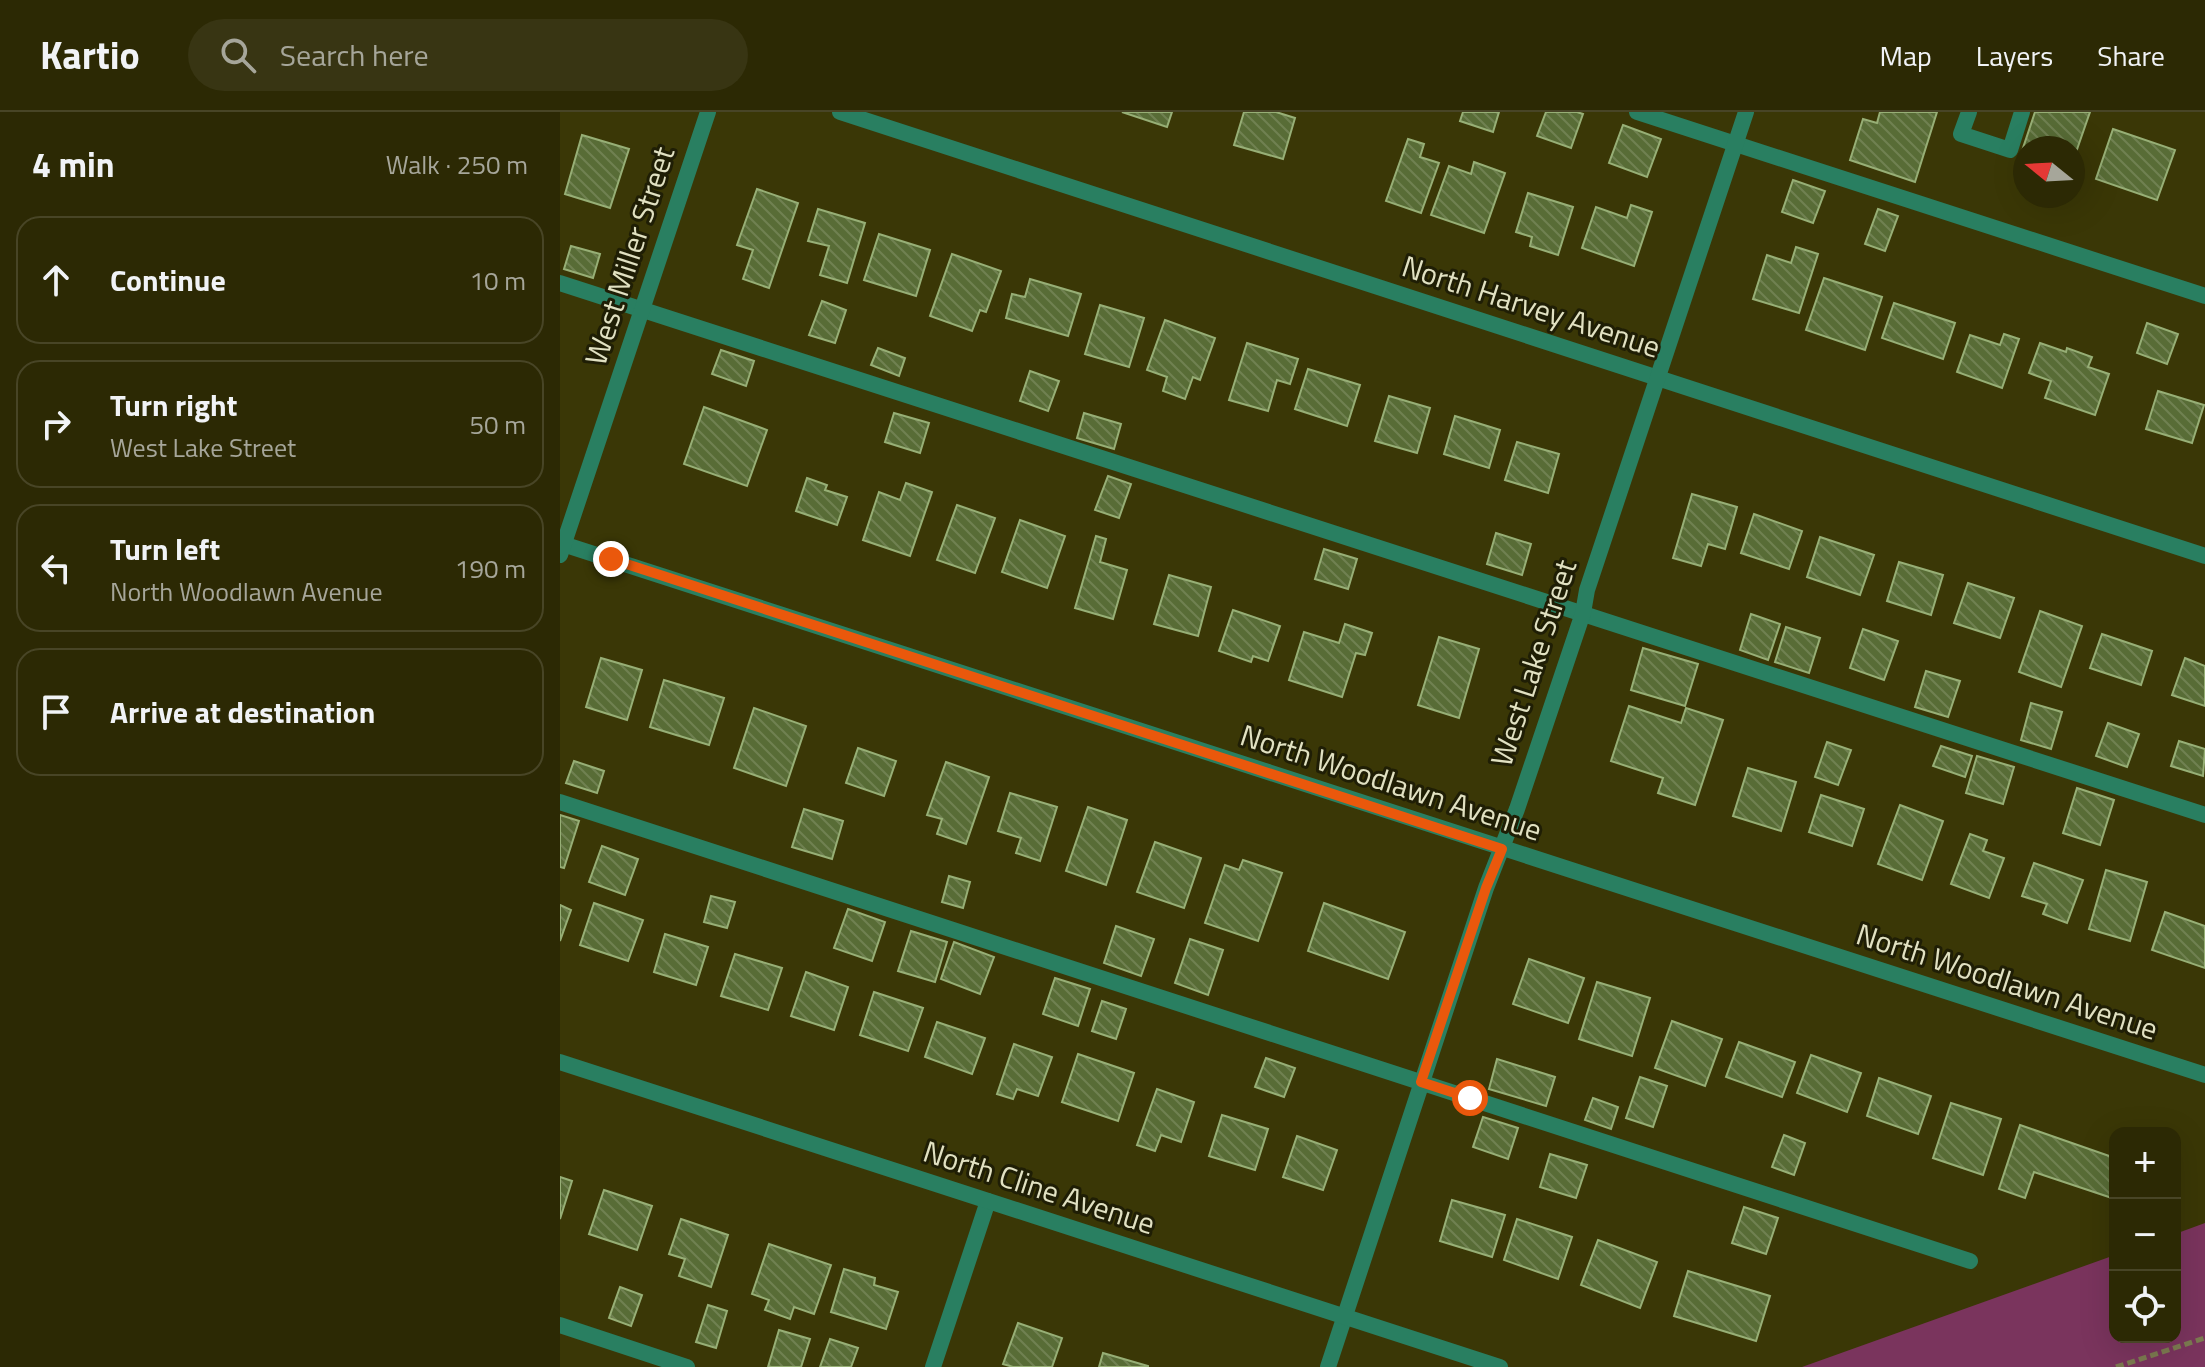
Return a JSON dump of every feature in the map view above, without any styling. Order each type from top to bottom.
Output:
[{"type":"street","name":"West Miller Street","points":[[561,547],[708,112]]},
{"type":"street","name":"North Harvey Avenue","points":[[840,112],[2205,556]]},
{"type":"street","points":[[1637,112],[2205,296]]},
{"type":"street","name":"West Lake Street","points":[[1328,1367],[1486,888],[1583,613],[1587,590],[1746,112]]},
{"type":"street","points":[[1969,112],[1961,134],[2010,150],[2022,112]]},
{"type":"street","points":[[560,283],[2205,815]]},
{"type":"street","name":"North Woodlawn Avenue","points":[[561,547],[2205,1075]]},
{"type":"street","points":[[560,802],[1970,1261]]},
{"type":"street","name":"North Cline Avenue","points":[[560,1062],[1500,1367]]},
{"type":"street","points":[[933,1367],[988,1201]]},
{"type":"street","points":[[560,1325],[687,1367]]},
{"type":"path","points":[[2116,1367],[2205,1338]]},
{"type":"shaded area","points":[[2205,1223],[2205,1367],[1802,1367],[2109,1257],[2109,1343],[2181,1343],[2181,1232]]},
{"type":"building","points":[[1122,112],[1172,112],[1167,127]]},
{"type":"building","points":[[1244,112],[1276,112],[1295,118],[1283,159],[1234,145]]},
{"type":"building","points":[[1463,112],[1499,112],[1493,132],[1460,121]]},
{"type":"building","points":[[1546,112],[1583,114],[1571,148],[1537,136]]},
{"type":"building","points":[[1880,112],[1937,112],[1915,182],[1850,160],[1863,119],[1877,123]]},
{"type":"building","points":[[2035,112],[2090,112],[2082,136],[2027,136]]},
{"type":"building","points":[[1623,125],[1661,139],[1647,177],[1609,163]]},
{"type":"building","points":[[2113,129],[2175,150],[2157,200],[2096,179]]},
{"type":"building","points":[[582,135],[629,149],[610,208],[565,194]]},
{"type":"building","points":[[1408,139],[1424,144],[1420,157],[1439,163],[1421,213],[1386,201]]},
{"type":"building","points":[[1474,162],[1505,173],[1484,233],[1431,215],[1449,166],[1471,174]]},
{"type":"building","points":[[1793,180],[1825,191],[1813,223],[1782,212]]},
{"type":"building","points":[[757,189],[798,203],[769,288],[743,279],[753,250],[737,245]]},
{"type":"building","points":[[1528,193],[1573,207],[1558,255],[1530,246],[1532,237],[1516,232]]},
{"type":"building","points":[[1631,205],[1652,212],[1634,266],[1582,248],[1596,207],[1627,218]]},
{"type":"building","points":[[818,209],[865,223],[847,283],[820,275],[829,246],[808,241]]},
{"type":"building","points":[[1878,209],[1898,216],[1885,251],[1865,244]]},
{"type":"building","points":[[879,234],[930,250],[916,296],[864,280]]},
{"type":"building","points":[[571,246],[600,254],[593,278],[564,269]]},
{"type":"building","points":[[1796,247],[1818,254],[1799,313],[1753,299],[1767,255],[1791,263]]},
{"type":"building","points":[[952,254],[1001,271],[986,312],[980,310],[972,331],[930,316]]},
{"type":"building","points":[[1824,278],[1882,297],[1865,350],[1806,330]]},
{"type":"building","points":[[1030,279],[1081,294],[1068,336],[1006,318],[1012,294],[1025,297]]},
{"type":"building","points":[[822,301],[846,310],[835,343],[809,335]]},
{"type":"building","points":[[1894,303],[1955,323],[1943,359],[1882,338]]},
{"type":"building","points":[[1100,305],[1144,318],[1129,367],[1085,354]]},
{"type":"building","points":[[1165,320],[1215,338],[1200,380],[1193,377],[1185,399],[1163,391],[1167,377],[1147,370]]},
{"type":"building","points":[[2147,323],[2178,334],[2167,364],[2137,353]]},
{"type":"building","points":[[2004,334],[2019,339],[2002,388],[1957,372],[1970,335],[2000,345]]},
{"type":"building","points":[[1247,343],[1298,359],[1290,384],[1277,380],[1268,411],[1229,400]]},
{"type":"building","points":[[2040,343],[2092,357],[2088,367],[2109,374],[2095,415],[2045,398],[2051,381],[2029,373]]},
{"type":"building","points":[[878,348],[905,358],[899,376],[871,365]]},
{"type":"building","points":[[721,350],[754,361],[746,386],[712,374]]},
{"type":"building","points":[[1308,369],[1360,385],[1347,426],[1295,409]]},
{"type":"building","points":[[1030,371],[1059,381],[1048,411],[1020,401]]},
{"type":"building","points":[[2158,391],[2204,405],[2192,443],[2146,429]]},
{"type":"building","points":[[1389,396],[1430,408],[1417,453],[1375,441]]},
{"type":"building","points":[[704,407],[767,430],[747,486],[684,464]]},
{"type":"building","points":[[894,413],[929,423],[920,453],[885,442]]},
{"type":"building","points":[[1084,413],[1121,424],[1114,449],[1077,438]]},
{"type":"building","points":[[1455,416],[1500,430],[1489,468],[1444,454]]},
{"type":"building","points":[[1517,442],[1559,454],[1548,493],[1505,480]]},
{"type":"building","points":[[1108,476],[1131,484],[1119,518],[1095,510]]},
{"type":"building","points":[[807,478],[827,485],[825,490],[847,497],[837,525],[796,511]]},
{"type":"building","points":[[906,483],[932,492],[910,556],[863,540],[879,492],[900,500]]},
{"type":"building","points":[[1692,494],[1737,507],[1725,549],[1708,544],[1701,566],[1673,558]]},
{"type":"building","points":[[957,505],[995,518],[975,573],[937,560]]},
{"type":"building","points":[[1754,514],[1802,531],[1789,569],[1741,553]]},
{"type":"building","points":[[1020,520],[1065,536],[1047,588],[1002,572]]},
{"type":"building","points":[[1496,533],[1531,544],[1522,575],[1487,564]]},
{"type":"building","points":[[1096,536],[1106,539],[1100,562],[1127,570],[1113,619],[1075,608]]},
{"type":"building","points":[[1820,537],[1874,555],[1860,595],[1807,577]]},
{"type":"building","points":[[1324,549],[1357,559],[1348,589],[1315,579]]},
{"type":"building","points":[[1899,562],[1943,575],[1931,615],[1887,601]]},
{"type":"building","points":[[1169,575],[1211,587],[1198,636],[1154,624]]},
{"type":"building","points":[[1968,583],[2014,598],[2000,638],[1954,623]]},
{"type":"building","points":[[1233,610],[1280,626],[1268,661],[1253,656],[1251,662],[1219,651]]},
{"type":"building","points":[[2040,611],[2082,626],[2061,687],[2019,672]]},
{"type":"building","points":[[1751,614],[1780,624],[1768,660],[1740,650]]},
{"type":"building","points":[[1345,624],[1372,633],[1365,655],[1356,653],[1342,697],[1289,680],[1304,632],[1339,643]]},
{"type":"building","points":[[1786,627],[1820,638],[1809,673],[1775,662]]},
{"type":"building","points":[[1863,629],[1898,641],[1884,680],[1850,668]]},
{"type":"building","points":[[2102,634],[2152,651],[2141,685],[2090,668]]},
{"type":"building","points":[[1439,637],[1479,649],[1459,718],[1418,705]]},
{"type":"building","points":[[1643,648],[1698,664],[1685,706],[1631,690]]},
{"type":"building","points":[[601,658],[642,670],[627,720],[586,707]]},
{"type":"building","points":[[2185,658],[2205,666],[2205,706],[2172,695]]},
{"type":"building","points":[[1926,671],[1960,681],[1948,717],[1915,707]]},
{"type":"building","points":[[664,680],[724,698],[709,745],[650,727]]},
{"type":"building","points":[[2031,703],[2062,712],[2051,749],[2021,740]]},
{"type":"building","points":[[1629,706],[1681,723],[1686,708],[1723,720],[1695,805],[1658,793],[1663,778],[1611,761]]},
{"type":"building","points":[[754,708],[806,726],[786,786],[734,768]]},
{"type":"building","points":[[2108,723],[2139,734],[2127,767],[2096,756]]},
{"type":"building","points":[[2179,741],[2205,749],[2203,776],[2171,766]]},
{"type":"building","points":[[1827,742],[1851,750],[1838,785],[1815,777]]},
{"type":"building","points":[[1941,746],[1972,756],[1965,777],[1933,766]]},
{"type":"building","points":[[858,748],[896,761],[884,796],[846,783]]},
{"type":"building","points":[[1977,756],[2014,767],[2003,804],[1966,793]]},
{"type":"building","points":[[574,761],[604,771],[597,793],[566,783]]},
{"type":"building","points":[[946,762],[989,777],[966,844],[937,834],[942,819],[927,815]]},
{"type":"building","points":[[1748,768],[1796,782],[1781,831],[1733,816]]},
{"type":"building","points":[[2077,788],[2114,800],[2100,845],[2063,833]]},
{"type":"building","points":[[1010,793],[1057,807],[1040,861],[1016,853],[1021,838],[998,831]]},
{"type":"building","points":[[1821,795],[1864,809],[1852,846],[1809,832]]},
{"type":"building","points":[[1900,805],[1943,821],[1922,880],[1878,864]]},
{"type":"building","points":[[1088,807],[1127,820],[1106,885],[1066,871]]},
{"type":"building","points":[[804,809],[843,821],[832,859],[792,847]]},
{"type":"building","points":[[560,815],[579,821],[564,868],[560,867]]},
{"type":"building","points":[[1970,834],[1987,840],[1983,851],[2004,858],[1989,898],[1951,884]]},
{"type":"building","points":[[1155,842],[1201,858],[1184,908],[1137,892]]},
{"type":"building","points":[[602,846],[638,859],[625,895],[589,882]]},
{"type":"building","points":[[1243,860],[1282,873],[1258,941],[1205,923],[1225,865],[1239,870]]},
{"type":"building","points":[[2034,863],[2083,880],[2067,923],[2043,914],[2047,904],[2022,896]]},
{"type":"building","points":[[2106,870],[2147,882],[2130,941],[2089,929]]},
{"type":"building","points":[[949,876],[970,882],[963,908],[942,902]]},
{"type":"building","points":[[711,896],[735,902],[727,928],[704,922]]},
{"type":"building","points":[[594,903],[643,920],[628,961],[580,945]]},
{"type":"building","points":[[1324,903],[1405,932],[1388,979],[1308,951]]},
{"type":"building","points":[[560,905],[571,910],[560,941]]},
{"type":"building","points":[[848,909],[885,922],[872,961],[834,948]]},
{"type":"building","points":[[2165,912],[2205,926],[2205,968],[2152,950]]},
{"type":"building","points":[[1116,926],[1154,939],[1141,976],[1104,963]]},
{"type":"building","points":[[911,931],[947,942],[935,982],[898,971]]},
{"type":"building","points":[[665,934],[708,947],[696,985],[654,972]]},
{"type":"building","points":[[1190,939],[1223,950],[1208,995],[1175,983]]},
{"type":"building","points":[[954,942],[994,957],[980,994],[941,979]]},
{"type":"building","points":[[735,954],[782,968],[768,1010],[721,996]]},
{"type":"building","points":[[1529,959],[1584,978],[1568,1023],[1513,1004]]},
{"type":"building","points":[[806,972],[848,987],[834,1030],[791,1016]]},
{"type":"building","points":[[1055,978],[1090,989],[1078,1026],[1043,1014]]},
{"type":"building","points":[[1597,982],[1650,998],[1632,1056],[1579,1039]]},
{"type":"building","points":[[874,992],[923,1008],[908,1051],[860,1035]]},
{"type":"building","points":[[1102,1001],[1126,1009],[1116,1039],[1092,1031]]},
{"type":"building","points":[[1672,1021],[1722,1039],[1705,1086],[1655,1068]]},
{"type":"building","points":[[937,1022],[985,1038],[972,1074],[925,1057]]},
{"type":"building","points":[[1739,1042],[1795,1062],[1782,1097],[1726,1077]]},
{"type":"building","points":[[1014,1044],[1052,1057],[1038,1096],[1017,1089],[1013,1099],[997,1094]]},
{"type":"building","points":[[1078,1054],[1134,1073],[1118,1121],[1062,1102]]},
{"type":"building","points":[[1811,1055],[1861,1073],[1847,1112],[1797,1093]]},
{"type":"building","points":[[1266,1058],[1295,1068],[1284,1097],[1255,1087]]},
{"type":"building","points":[[1497,1059],[1555,1077],[1546,1106],[1489,1089]]},
{"type":"building","points":[[1640,1077],[1667,1086],[1653,1127],[1626,1118]]},
{"type":"building","points":[[1879,1078],[1931,1096],[1918,1134],[1867,1116]]},
{"type":"building","points":[[1157,1089],[1194,1102],[1181,1142],[1161,1135],[1155,1151],[1137,1145]]},
{"type":"building","points":[[1593,1098],[1618,1107],[1611,1129],[1585,1120]]},
{"type":"building","points":[[1951,1103],[2001,1119],[1983,1175],[1933,1158]]},
{"type":"building","points":[[1222,1115],[1268,1129],[1255,1170],[1209,1156]]},
{"type":"building","points":[[1483,1117],[1518,1128],[1508,1159],[1473,1147]]},
{"type":"building","points":[[2020,1125],[2109,1156],[2109,1197],[2034,1172],[2025,1198],[1999,1189]]},
{"type":"building","points":[[1784,1135],[1805,1143],[1794,1175],[1772,1167]]},
{"type":"building","points":[[1297,1136],[1337,1150],[1323,1190],[1283,1177]]},
{"type":"building","points":[[1550,1154],[1587,1165],[1576,1198],[1540,1187]]},
{"type":"building","points":[[560,1177],[572,1181],[560,1219]]},
{"type":"building","points":[[604,1190],[652,1206],[637,1250],[589,1234]]},
{"type":"building","points":[[1452,1200],[1505,1215],[1492,1257],[1440,1241]]},
{"type":"building","points":[[1744,1207],[1778,1218],[1766,1254],[1732,1243]]},
{"type":"building","points":[[681,1219],[728,1235],[711,1287],[679,1276],[685,1259],[669,1254]]},
{"type":"building","points":[[1517,1219],[1572,1237],[1558,1279],[1504,1260]]},
{"type":"building","points":[[1598,1240],[1657,1262],[1640,1308],[1581,1285]]},
{"type":"building","points":[[769,1244],[831,1265],[814,1314],[794,1307],[790,1319],[765,1310],[769,1300],[752,1294]]},
{"type":"building","points":[[844,1269],[875,1278],[874,1285],[898,1292],[886,1329],[831,1312]]},
{"type":"building","points":[[1688,1271],[1770,1296],[1756,1341],[1674,1316]]},
{"type":"building","points":[[620,1287],[642,1295],[631,1326],[609,1318]]},
{"type":"building","points":[[708,1305],[727,1311],[716,1348],[696,1342]]},
{"type":"building","points":[[1018,1323],[1062,1338],[1052,1367],[1003,1364]]},
{"type":"building","points":[[779,1330],[810,1339],[801,1367],[768,1367]]},
{"type":"building","points":[[830,1339],[858,1348],[851,1367],[820,1367]]},
{"type":"building","points":[[1103,1353],[1148,1366],[1148,1367],[1099,1367]]},
{"type":"route","points":[[611,559],[1502,849],[1421,1082],[1470,1098]]}]
